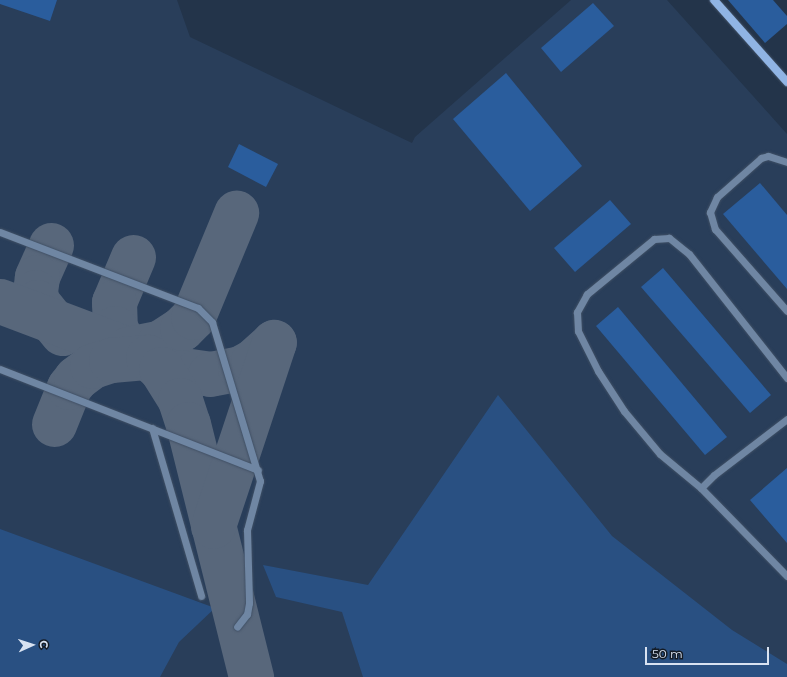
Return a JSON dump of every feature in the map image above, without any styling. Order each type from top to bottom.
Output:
[{"type":"street","points":[[714,0],[787,82]]},
{"type":"lane","points":[[787,162],[768,156],[761,158],[717,197],[710,212],[710,220],[715,229],[787,311]]},
{"type":"lane","points":[[0,232],[198,308],[212,322],[220,342],[258,470],[260,489],[247,530],[249,603],[247,614],[237,627]]},
{"type":"lane","points":[[787,378],[689,254],[669,238],[654,239],[587,294],[580,303],[577,312],[578,330],[598,371],[624,411],[660,454],[701,488],[787,576]]},
{"type":"lane","points":[[0,369],[258,470]]},
{"type":"lane","points":[[701,488],[714,475],[787,419]]},
{"type":"lane","points":[[152,428],[201,596]]},
{"type":"shaded area","points":[[0,0],[177,0],[190,37],[412,143],[415,137],[571,0],[667,0],[787,134],[787,677],[0,677]]},
{"type":"shaded area","points":[[498,395],[612,536],[732,630],[787,664],[787,677],[363,677],[342,612],[276,597],[263,565],[368,585]]},
{"type":"shaded area","points":[[0,529],[215,608],[179,642],[160,677],[0,677]]},
{"type":"building","points":[[0,0],[57,0],[50,21],[0,4]]},
{"type":"building","points":[[728,0],[773,0],[787,16],[787,24],[765,43]]},
{"type":"building","points":[[593,3],[614,26],[561,72],[541,48]]},
{"type":"building","points":[[506,73],[582,166],[530,211],[453,119]]},
{"type":"building","points":[[239,144],[278,164],[266,187],[228,167]]},
{"type":"building","points":[[760,183],[787,215],[787,289],[723,214]]},
{"type":"building","points":[[610,200],[631,224],[575,272],[554,248]]},
{"type":"building","points":[[663,268],[771,395],[750,413],[641,287]]},
{"type":"building","points":[[618,307],[727,437],[705,455],[596,326]]},
{"type":"building","points":[[787,468],[787,543],[750,500]]},
{"type":"taxiway","points":[[0,301],[127,349],[159,343],[182,328],[193,317],[236,213]]},
{"type":"taxiway","points":[[51,245],[37,277],[35,292],[37,302],[62,333]]},
{"type":"taxiway","points":[[133,257],[114,302],[115,328],[127,349],[176,369],[210,374],[240,368],[253,361],[274,342]]},
{"type":"taxiway","points":[[213,526],[274,342]]},
{"type":"taxiway","points":[[54,424],[69,387],[76,378],[92,366],[111,360],[148,357],[161,369],[180,400],[188,424],[251,677]]}]
